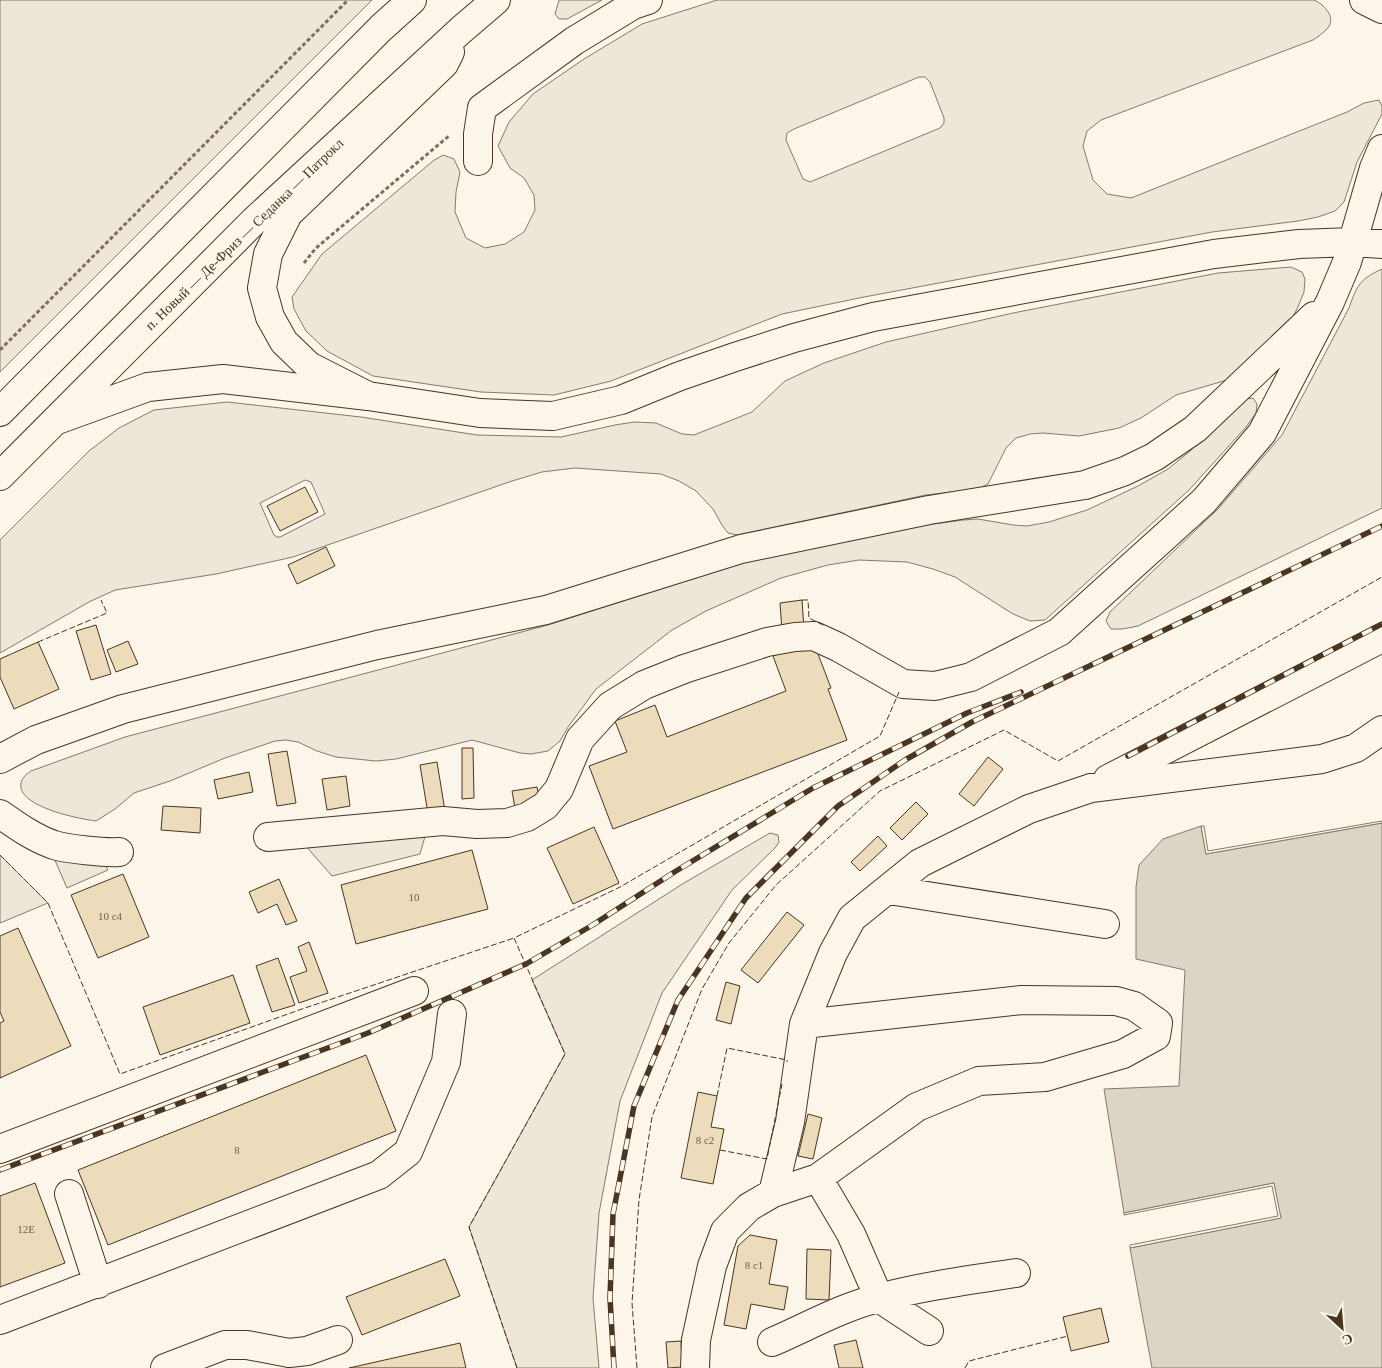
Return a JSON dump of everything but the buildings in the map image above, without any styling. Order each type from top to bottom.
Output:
[{"type":"main road","points":[[0,412],[381,28],[412,0]]},
{"type":"main road","name":"п. Новый — Де-Фриз — Седанка — Патрокл","points":[[0,476],[255,220],[496,0]]},
{"type":"main road","points":[[478,161],[478,134],[482,108],[574,40],[633,5],[648,0]]},
{"type":"main road","points":[[1364,0],[1382,9]]},
{"type":"main road","points":[[368,396],[308,366],[284,342],[270,318],[262,288],[268,254],[288,214],[444,64],[461,30]]},
{"type":"main road","points":[[268,836],[443,821],[477,824],[507,823],[527,817],[545,806],[558,789],[580,739],[610,706],[644,685],[684,668],[767,642],[814,636],[838,647],[903,684],[935,686],[971,677],[1059,632],[1204,501],[1262,433],[1330,302],[1347,262],[1374,168],[1382,149]]},
{"type":"main road","points":[[54,421],[148,387],[223,379],[368,396],[480,413],[553,416],[621,400],[680,376],[735,357],[794,338],[873,317],[1214,254],[1299,244],[1353,242],[1382,244]]},
{"type":"main road","points":[[0,759],[36,740],[123,709],[377,645],[546,610],[741,549],[929,510],[1085,485],[1117,474],[1154,457],[1195,429],[1330,302]]},
{"type":"main road","points":[[773,1193],[790,1122],[804,1024],[833,953],[852,918],[920,863],[1029,809],[1091,788],[1382,638]]},
{"type":"main road","points":[[1091,788],[1322,759],[1356,748],[1382,730]]},
{"type":"main road","points":[[0,814],[23,830],[55,845],[119,852]]},
{"type":"main road","points":[[889,890],[1105,924]]},
{"type":"main road","points":[[0,1149],[414,991]]},
{"type":"main road","points":[[695,1368],[696,1340],[712,1266],[725,1231],[749,1207],[773,1193],[818,1178],[916,1107],[979,1080],[1045,1077],[1123,1054],[1156,1036],[1158,1023],[1134,1006],[1116,1001],[1022,1000],[804,1024]]},
{"type":"main road","points":[[0,1320],[379,1175],[394,1165],[408,1152],[446,1062],[452,1014]]},
{"type":"main road","points":[[818,1178],[851,1234],[879,1298],[929,1331]]},
{"type":"main road","points":[[69,1194],[98,1284]]},
{"type":"main road","points":[[772,1342],[855,1306],[879,1298],[1016,1273]]},
{"type":"main road","points":[[165,1368],[225,1345],[247,1345],[289,1353],[307,1351],[338,1340]]},
{"type":"path","points":[[0,350],[348,0]]},
{"type":"path","points":[[304,263],[316,248],[482,108]]},
{"type":"shaded area","points":[[0,0],[372,0],[0,372]]},
{"type":"shaded area","points":[[559,0],[602,0],[567,19],[559,19],[555,14]]},
{"type":"shaded area","points":[[717,0],[1314,0],[1326,8],[1330,16],[1330,25],[1313,40],[1101,120],[1087,131],[1083,146],[1093,180],[1107,194],[1131,198],[1347,112],[1364,103],[1379,100],[1382,106],[1382,114],[1357,162],[1344,202],[1335,211],[1318,217],[1212,232],[782,314],[611,381],[554,395],[481,392],[373,376],[327,351],[306,331],[294,309],[292,297],[322,254],[433,161],[443,155],[454,159],[460,172],[455,212],[466,238],[485,248],[505,244],[524,232],[535,210],[534,195],[524,178],[510,168],[498,146],[509,122],[533,94],[584,59],[642,24]],"holes":[[[919,77],[925,77],[930,82],[944,118],[944,123],[940,128],[810,182],[803,179],[786,140],[787,133]]]},
{"type":"shaded area","points":[[1291,267],[1302,272],[1305,279],[1304,292],[1290,322],[1227,380],[1176,395],[1141,418],[1119,428],[1079,436],[1043,433],[1016,438],[1006,448],[988,484],[978,489],[926,495],[737,535],[728,533],[713,509],[696,491],[679,481],[661,474],[575,468],[542,472],[293,557],[216,574],[115,590],[89,602],[0,653],[0,540],[89,451],[119,428],[154,410],[227,402],[361,417],[477,435],[561,437],[634,422],[656,423],[682,434],[694,435],[752,412],[785,381],[824,363],[886,342],[1013,313],[1218,273]],"holes":[[[305,480],[311,482],[325,514],[277,537],[274,535],[260,503]]]},
{"type":"shaded area","points":[[1382,269],[1382,508],[1138,626],[1111,629],[1106,621],[1110,612],[1218,509],[1282,435],[1349,308],[1357,288],[1369,276]]},
{"type":"shaded area","points":[[1253,398],[1257,404],[1256,413],[1246,427],[1189,490],[1045,620],[1030,621],[1013,614],[955,577],[907,562],[859,560],[828,565],[781,578],[706,611],[672,630],[596,689],[560,741],[548,751],[531,754],[520,753],[472,740],[396,759],[376,761],[336,757],[298,742],[275,741],[134,793],[115,809],[96,821],[49,810],[36,804],[21,789],[22,780],[31,771],[125,737],[548,625],[742,563],[926,525],[978,519],[1027,526],[1049,522],[1087,510],[1138,486],[1168,469],[1189,452],[1235,407],[1246,399]]},
{"type":"shaded area","points":[[1382,823],[1382,1368],[1152,1368],[1130,1248],[1280,1218],[1274,1183],[1124,1213],[1104,1089],[1179,1086],[1185,970],[1136,959],[1136,887],[1139,865],[1163,839],[1201,826],[1206,854]]},
{"type":"shaded area","points":[[426,833],[420,854],[332,876],[305,845]]},
{"type":"shaded area","points":[[770,833],[778,835],[779,842],[775,848],[732,890],[662,993],[620,1101],[599,1213],[593,1298],[599,1368],[517,1368],[469,1227],[565,1054],[532,980],[684,883]]},
{"type":"shaded area","points":[[0,855],[48,903],[0,923]]},
{"type":"shaded area","points":[[54,858],[103,862],[108,870],[67,888]]},
{"type":"pier","points":[[1382,821],[1382,823],[1206,854],[1201,826],[1204,826],[1208,851]]},
{"type":"pier","points":[[1274,1183],[1281,1218],[1130,1248],[1130,1245],[1278,1216],[1272,1186],[1124,1215],[1124,1213]]},
{"type":"railway","points":[[614,1368],[610,1298],[613,1214],[634,1106],[678,1000],[746,898],[838,806],[905,760],[972,722],[1382,526]]},
{"type":"railway","points":[[1128,756],[1382,624]]},
{"type":"railway","points":[[0,1170],[368,1033],[526,964],[591,926],[676,871],[813,788],[967,713],[1021,692]]},
{"type":"fence","points":[[637,1368],[632,1303],[639,1200],[652,1117],[702,989],[729,943],[776,885],[880,791],[1004,730],[1058,761],[1382,577]]},
{"type":"fence","points":[[38,642],[107,613],[101,600]]},
{"type":"fence","points":[[802,600],[808,600],[809,618],[825,626]]},
{"type":"fence","points":[[517,1368],[469,1227],[565,1054],[514,938],[620,887],[880,736],[899,692]]},
{"type":"fence","points":[[0,855],[48,903],[120,1074],[302,1009],[514,938]]},
{"type":"fence","points":[[717,1096],[727,1048],[787,1060],[787,1062]]},
{"type":"fence","points":[[720,1150],[767,1159],[782,1084]]},
{"type":"fence","points":[[965,1368],[969,1361],[1068,1336]]}]
